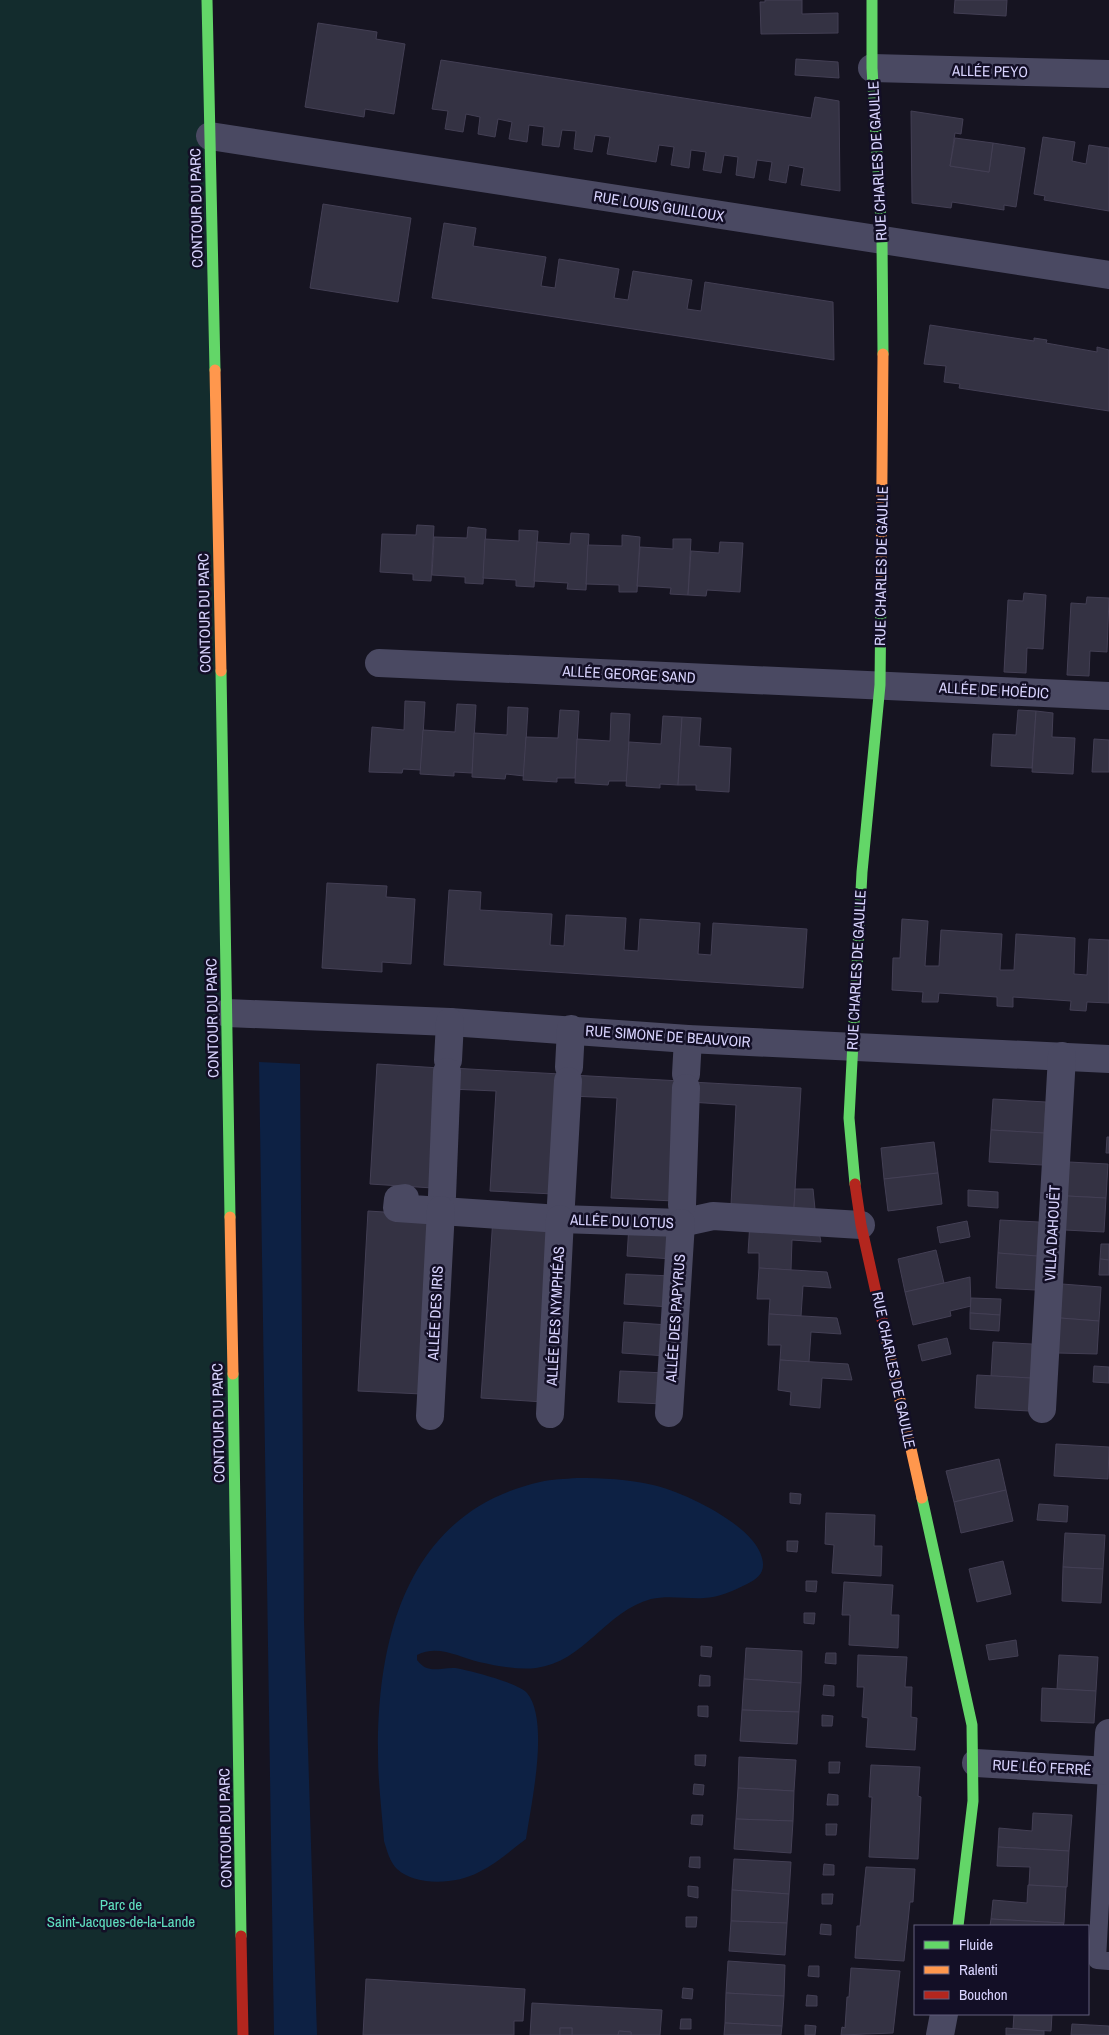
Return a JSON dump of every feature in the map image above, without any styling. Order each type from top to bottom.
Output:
[{"type":"street","name":"CONTOUR DU PARC","points":[[207,0],[227,1013],[243,2035]]},
{"type":"street","name":"RUE CHARLES DE GAULLE","points":[[872,0],[872,68],[882,240],[884,434],[880,685],[862,872],[851,1046],[849,1118],[861,1222],[972,1724],[976,1764],[972,1839],[958,1925]]},
{"type":"street","name":"ALLÉE PEYO","points":[[872,68],[1109,74]]},
{"type":"street","name":"RUE LOUIS GUILLOUX","points":[[210,136],[1109,276]]},
{"type":"street","name":"ALLÉE GEORGE SAND","points":[[379,663],[880,685]]},
{"type":"street","name":"ALLÉE DE HOËDIC","points":[[880,685],[1109,696]]},
{"type":"street","name":"RUE SIMONE DE BEAUVOIR","points":[[227,1013],[450,1022],[571,1029],[688,1039],[1109,1059]]},
{"type":"street","name":"ALLÉE DES IRIS","points":[[430,1416],[428,1201],[447,1066],[450,1022]]},
{"type":"street","name":"ALLÉE DES NYMPHÉAS","points":[[550,1414],[571,1029]]},
{"type":"street","name":"ALLÉE DES PAPYRUS","points":[[669,1413],[681,1214],[688,1039]]},
{"type":"street","name":"VILLA DAHOUËT","points":[[1042,1409],[1062,1056]]},
{"type":"street","name":"ALLÉE DU LOTUS","points":[[428,1201],[560,1211],[861,1222]]},
{"type":"street","points":[[1108,1771],[1109,1733]]},
{"type":"street","name":"RUE LÉO FERRÉ","points":[[976,1764],[1108,1771]]},
{"type":"street","points":[[940,2035],[944,2015]]},
{"type":"lane","points":[[1108,1771],[1097,1960],[1109,1961]]},
{"type":"green space","name":"Parc de Saint-Jacques-de-la-Lande","points":[[0,0],[207,0],[243,2035],[0,2035]]},
{"type":"water","points":[[259,1062],[300,1064],[304,1621],[317,2035],[274,2035]]},
{"type":"water","points":[[577,1478],[615,1479],[644,1483],[666,1489],[699,1502],[732,1522],[746,1534],[756,1546],[762,1558],[762,1571],[751,1582],[721,1595],[704,1598],[657,1598],[635,1605],[607,1625],[582,1647],[553,1664],[536,1668],[515,1668],[479,1662],[441,1651],[425,1652],[417,1655],[417,1660],[421,1665],[430,1669],[455,1668],[471,1671],[504,1681],[527,1693],[534,1706],[537,1723],[537,1763],[526,1839],[485,1869],[460,1879],[437,1882],[415,1879],[405,1875],[392,1863],[384,1841],[378,1754],[379,1710],[384,1666],[394,1624],[409,1585],[430,1550],[459,1521],[495,1497],[540,1482]]},
{"type":"building","points":[[765,0],[802,0],[802,14],[838,13],[838,33],[761,34],[760,2],[765,2]]},
{"type":"building","points":[[955,0],[1007,0],[1006,16],[954,13]]},
{"type":"building","points":[[318,23],[377,32],[376,39],[405,44],[394,114],[365,109],[364,117],[305,107]]},
{"type":"building","points":[[796,59],[838,62],[839,78],[795,75]]},
{"type":"building","points":[[441,60],[811,118],[815,97],[839,101],[840,191],[801,185],[804,168],[789,165],[786,183],[769,180],[772,162],[757,160],[754,178],[736,175],[738,157],[724,155],[721,173],[703,170],[706,152],[691,150],[689,168],[671,165],[674,147],[659,145],[656,162],[607,154],[610,137],[595,135],[592,152],[574,149],[576,131],[562,130],[559,147],[542,145],[544,127],[529,125],[527,142],[509,139],[512,122],[498,119],[495,137],[478,134],[480,117],[466,114],[463,132],[445,129],[448,111],[432,109]]},
{"type":"building","points":[[911,111],[963,119],[961,134],[955,133],[950,166],[989,172],[993,143],[1025,148],[1016,207],[1004,205],[1004,210],[952,202],[951,208],[912,203]]},
{"type":"building","points":[[1043,137],[1075,142],[1072,161],[1086,164],[1089,145],[1109,148],[1109,211],[1044,200],[1045,196],[1034,194]]},
{"type":"building","points":[[955,138],[993,143],[989,172],[950,166]]},
{"type":"building","points":[[323,204],[411,218],[398,302],[310,288]]},
{"type":"building","points":[[444,223],[476,228],[473,246],[546,257],[541,286],[555,288],[559,259],[619,269],[614,298],[628,300],[633,271],[692,280],[687,309],[701,311],[705,282],[833,302],[834,360],[432,298]]},
{"type":"building","points":[[930,325],[1034,341],[1034,338],[1047,340],[1046,343],[1097,352],[1097,347],[1109,350],[1109,411],[959,388],[960,384],[944,382],[946,366],[924,364]]},
{"type":"building","points":[[417,525],[434,526],[431,581],[413,580],[413,574],[380,572],[382,534],[416,535]]},
{"type":"building","points":[[468,527],[486,529],[483,584],[465,583],[465,577],[432,575],[434,537],[467,538]]},
{"type":"building","points":[[519,530],[538,531],[534,587],[516,586],[516,580],[483,578],[485,539],[519,541]]},
{"type":"building","points":[[571,533],[589,534],[586,590],[567,589],[568,583],[534,581],[537,542],[570,544]]},
{"type":"building","points":[[622,535],[640,537],[637,592],[619,592],[619,585],[586,584],[588,545],[622,546]]},
{"type":"building","points":[[673,539],[691,539],[688,595],[670,594],[671,588],[637,586],[640,547],[673,549]]},
{"type":"building","points":[[720,542],[743,543],[740,592],[707,590],[706,596],[688,595],[691,551],[719,553]]},
{"type":"building","points":[[1024,593],[1046,595],[1043,649],[1027,648],[1026,673],[1004,672],[1008,600],[1023,601]]},
{"type":"building","points":[[1087,597],[1109,598],[1107,652],[1090,651],[1089,676],[1067,675],[1071,603],[1086,604]]},
{"type":"building","points":[[405,701],[425,702],[421,770],[403,769],[402,773],[369,772],[372,727],[404,730]]},
{"type":"building","points":[[457,704],[476,705],[472,773],[454,772],[454,776],[420,774],[423,730],[455,732]]},
{"type":"building","points":[[508,707],[528,708],[524,776],[506,774],[505,779],[472,777],[474,733],[507,735]]},
{"type":"building","points":[[560,710],[579,711],[575,778],[557,778],[557,782],[523,780],[526,737],[558,738]]},
{"type":"building","points":[[1018,710],[1036,711],[1032,768],[991,766],[993,734],[1016,735]]},
{"type":"building","points":[[1036,711],[1053,713],[1052,737],[1075,738],[1073,774],[1032,772]]},
{"type":"building","points":[[611,713],[630,714],[627,781],[609,781],[608,785],[575,783],[577,739],[610,741]]},
{"type":"building","points":[[663,716],[682,717],[678,785],[660,784],[660,788],[626,786],[629,742],[661,744]]},
{"type":"building","points":[[682,717],[701,718],[699,746],[731,748],[729,792],[696,790],[696,785],[678,785]]},
{"type":"building","points":[[1094,739],[1109,740],[1109,772],[1092,772]]},
{"type":"building","points":[[327,883],[387,886],[386,897],[415,899],[411,964],[382,962],[382,972],[322,968]]},
{"type":"building","points":[[449,890],[481,892],[480,910],[552,914],[550,945],[564,946],[566,915],[626,918],[624,950],[638,951],[640,919],[700,923],[698,954],[711,955],[713,923],[807,929],[803,988],[444,965]]},
{"type":"building","points":[[902,919],[928,921],[925,966],[939,966],[941,930],[1002,934],[1000,970],[1014,970],[1016,934],[1075,938],[1074,974],[1087,975],[1089,939],[1109,940],[1109,1003],[1087,1002],[1086,1011],[1070,1010],[1071,1001],[1013,997],[1013,1007],[997,1006],[997,997],[939,993],[938,1002],[922,1002],[923,992],[892,990],[893,958],[900,958]]},
{"type":"building","points":[[377,1064],[440,1068],[433,1188],[370,1184]]},
{"type":"building","points":[[451,1068],[560,1074],[554,1194],[490,1191],[496,1091],[450,1089]]},
{"type":"building","points":[[571,1075],[681,1081],[674,1201],[611,1198],[617,1098],[570,1096]]},
{"type":"building","points":[[691,1082],[801,1088],[794,1208],[731,1205],[736,1105],[690,1102]]},
{"type":"building","points":[[993,1099],[1046,1102],[1044,1133],[991,1130]]},
{"type":"building","points":[[991,1130],[1044,1133],[1043,1165],[989,1162]]},
{"type":"building","points":[[1107,1137],[1109,1137],[1109,1153],[1106,1153]]},
{"type":"building","points":[[934,1142],[938,1173],[884,1179],[881,1148]]},
{"type":"building","points":[[1069,1162],[1108,1164],[1106,1198],[1067,1196]]},
{"type":"building","points":[[938,1173],[942,1204],[888,1211],[884,1179]]},
{"type":"building","points":[[795,1189],[813,1189],[815,1209],[794,1208]]},
{"type":"building","points":[[968,1190],[998,1192],[998,1208],[968,1206]]},
{"type":"building","points":[[1067,1196],[1106,1198],[1104,1232],[1065,1230]]},
{"type":"building","points":[[368,1211],[432,1215],[422,1394],[358,1391]]},
{"type":"building","points":[[493,1217],[556,1221],[544,1402],[481,1398]]},
{"type":"building","points":[[1000,1220],[1039,1222],[1037,1256],[998,1253]]},
{"type":"building","points":[[967,1221],[970,1237],[940,1243],[937,1227]]},
{"type":"building","points":[[750,1222],[818,1226],[821,1242],[792,1240],[791,1270],[759,1268],[759,1253],[748,1253]]},
{"type":"building","points":[[629,1225],[675,1228],[673,1259],[627,1256]]},
{"type":"building","points":[[1101,1244],[1109,1244],[1109,1260],[1100,1259]]},
{"type":"building","points":[[936,1250],[944,1283],[905,1292],[898,1259]]},
{"type":"building","points":[[998,1253],[1037,1256],[1036,1290],[996,1288]]},
{"type":"building","points":[[1100,1259],[1109,1260],[1109,1275],[1099,1275]]},
{"type":"building","points":[[759,1268],[827,1272],[831,1288],[803,1286],[801,1316],[769,1314],[770,1299],[757,1299]]},
{"type":"building","points":[[626,1274],[672,1276],[670,1307],[624,1304]]},
{"type":"building","points":[[970,1277],[971,1306],[950,1311],[951,1316],[913,1325],[905,1292]]},
{"type":"building","points":[[1062,1284],[1101,1287],[1099,1321],[1060,1318]]},
{"type":"building","points":[[971,1298],[1001,1299],[1000,1315],[970,1313]]},
{"type":"building","points":[[970,1313],[1000,1315],[999,1331],[970,1329]]},
{"type":"building","points":[[769,1314],[837,1318],[841,1334],[811,1332],[809,1362],[780,1360],[781,1345],[768,1345]]},
{"type":"building","points":[[1060,1318],[1099,1321],[1097,1354],[1058,1353]]},
{"type":"building","points":[[624,1322],[668,1325],[667,1356],[622,1353]]},
{"type":"building","points":[[947,1338],[951,1354],[922,1361],[918,1345]]},
{"type":"building","points":[[993,1342],[1032,1344],[1031,1378],[991,1376]]},
{"type":"building","points":[[780,1360],[848,1364],[852,1380],[822,1378],[820,1408],[790,1405],[791,1392],[778,1390]]},
{"type":"building","points":[[1094,1366],[1109,1367],[1109,1383],[1093,1382]]},
{"type":"building","points":[[620,1371],[666,1373],[664,1404],[618,1402]]},
{"type":"building","points":[[977,1375],[1031,1378],[1029,1411],[975,1408]]},
{"type":"building","points":[[1056,1444],[1109,1447],[1108,1479],[1054,1476]]},
{"type":"building","points":[[999,1459],[1006,1490],[954,1502],[946,1471]]},
{"type":"building","points":[[1006,1490],[1013,1521],[961,1533],[954,1502]]},
{"type":"building","points":[[790,1493],[801,1494],[800,1504],[790,1503]]},
{"type":"building","points":[[1039,1504],[1068,1506],[1067,1522],[1037,1520]]},
{"type":"building","points":[[826,1513],[875,1515],[874,1546],[882,1546],[881,1576],[832,1573],[834,1545],[825,1544]]},
{"type":"building","points":[[1065,1533],[1105,1535],[1103,1569],[1063,1567]]},
{"type":"building","points":[[787,1541],[798,1541],[797,1552],[787,1551]]},
{"type":"building","points":[[1003,1561],[1011,1594],[977,1602],[969,1569]]},
{"type":"building","points":[[1063,1567],[1103,1569],[1101,1603],[1062,1601]]},
{"type":"building","points":[[806,1581],[817,1581],[816,1592],[806,1591]]},
{"type":"building","points":[[844,1582],[893,1585],[891,1615],[899,1615],[898,1648],[849,1645],[850,1615],[842,1615]]},
{"type":"building","points":[[804,1613],[815,1613],[814,1624],[804,1623]]},
{"type":"building","points":[[1016,1640],[1018,1656],[989,1660],[986,1645]]},
{"type":"building","points":[[701,1646],[712,1647],[711,1657],[701,1656]]},
{"type":"building","points":[[746,1648],[802,1651],[801,1683],[744,1679]]},
{"type":"building","points":[[826,1653],[836,1653],[836,1664],[825,1663]]},
{"type":"building","points":[[858,1655],[907,1657],[905,1687],[912,1687],[911,1717],[917,1718],[915,1750],[866,1747],[868,1718],[862,1717],[864,1687],[857,1687]]},
{"type":"building","points":[[1059,1655],[1098,1657],[1096,1691],[1057,1689]]},
{"type":"building","points":[[700,1675],[710,1676],[710,1686],[699,1686]]},
{"type":"building","points":[[744,1679],[801,1683],[799,1712],[742,1710]]},
{"type":"building","points":[[824,1685],[834,1686],[834,1696],[823,1695]]},
{"type":"building","points":[[1042,1688],[1096,1691],[1094,1723],[1041,1721]]},
{"type":"building","points":[[698,1706],[708,1706],[708,1717],[698,1716]]},
{"type":"building","points":[[742,1710],[799,1712],[797,1744],[740,1741]]},
{"type":"building","points":[[822,1715],[833,1716],[832,1726],[822,1726]]},
{"type":"building","points":[[695,1755],[706,1755],[705,1766],[695,1765]]},
{"type":"building","points":[[739,1757],[796,1760],[794,1791],[738,1788]]},
{"type":"building","points":[[829,1762],[840,1762],[839,1773],[829,1773]]},
{"type":"building","points":[[871,1765],[920,1767],[918,1796],[921,1797],[918,1859],[869,1857],[872,1797],[869,1797]]},
{"type":"building","points":[[694,1784],[704,1785],[703,1795],[693,1794]]},
{"type":"building","points":[[738,1788],[794,1791],[793,1821],[736,1819]]},
{"type":"building","points":[[828,1794],[838,1795],[838,1805],[827,1805]]},
{"type":"building","points":[[1033,1813],[1072,1815],[1069,1851],[998,1847],[999,1828],[1032,1831]]},
{"type":"building","points":[[692,1815],[703,1815],[702,1825],[691,1824]]},
{"type":"building","points":[[736,1819],[793,1821],[791,1853],[734,1849]]},
{"type":"building","points":[[826,1824],[837,1824],[836,1835],[826,1835]]},
{"type":"building","points":[[998,1847],[1069,1851],[1067,1887],[1029,1885],[1030,1867],[997,1866]]},
{"type":"building","points":[[690,1857],[700,1857],[700,1868],[689,1867]]},
{"type":"building","points":[[734,1859],[791,1862],[789,1894],[732,1890]]},
{"type":"building","points":[[824,1864],[834,1865],[834,1875],[823,1875]]},
{"type":"building","points":[[866,1867],[915,1869],[913,1902],[910,1902],[904,1961],[855,1958],[857,1926],[860,1926]]},
{"type":"building","points":[[1028,1885],[1066,1887],[1064,1923],[991,1919],[993,1900],[1027,1903]]},
{"type":"building","points":[[688,1886],[698,1887],[698,1898],[688,1896]]},
{"type":"building","points":[[732,1890],[789,1894],[787,1923],[731,1921]]},
{"type":"building","points":[[822,1894],[833,1894],[832,1904],[822,1904]]},
{"type":"building","points":[[686,1917],[697,1917],[696,1927],[686,1927]]},
{"type":"building","points":[[991,1919],[1064,1923],[1063,1925],[990,1925]]},
{"type":"building","points":[[731,1921],[787,1923],[785,1955],[729,1951]]},
{"type":"building","points":[[821,1924],[831,1925],[831,1935],[820,1934]]},
{"type":"building","points":[[728,1961],[785,1965],[784,1996],[726,1993]]},
{"type":"building","points":[[809,1966],[819,1966],[819,1977],[808,1976]]},
{"type":"building","points":[[851,1968],[900,1971],[893,2033],[841,2035],[842,2027],[845,2028]]},
{"type":"building","points":[[366,1979],[525,1989],[523,2021],[514,2021],[514,2035],[363,2035]]},
{"type":"building","points":[[683,1988],[693,1989],[692,1999],[682,1998]]},
{"type":"building","points":[[726,1993],[784,1996],[782,2026],[725,2023]]},
{"type":"building","points":[[807,1995],[817,1996],[817,2006],[806,2006]]},
{"type":"building","points":[[532,2003],[662,2010],[660,2035],[631,2035],[631,2032],[619,2031],[618,2035],[572,2035],[572,2028],[560,2028],[560,2035],[530,2035]]},
{"type":"building","points":[[1014,2015],[1052,2015],[1051,2031],[1013,2029]]},
{"type":"building","points":[[681,2019],[691,2019],[691,2029],[680,2029]]},
{"type":"building","points":[[725,2023],[782,2026],[781,2035],[724,2035]]},
{"type":"building","points":[[1072,2024],[1109,2026],[1109,2035],[1071,2035]]},
{"type":"building","points":[[805,2025],[816,2026],[815,2035],[805,2035]]},
{"type":"building","points":[[560,2028],[572,2028],[572,2035],[560,2035]]},
{"type":"building","points":[[1006,2028],[1044,2031],[1044,2035],[1006,2035]]},
{"type":"building","points":[[619,2031],[631,2032],[631,2035],[618,2035]]},
{"type":"traffic: fast","points":[[207,0],[215,370]]},
{"type":"traffic: fast","points":[[872,0],[872,68],[882,240],[883,354]]},
{"type":"traffic: fast","points":[[855,1184],[849,1118],[862,872],[880,685],[881,589]]},
{"type":"traffic: fast","points":[[221,671],[230,1217]]},
{"type":"traffic: fast","points":[[233,1374],[241,1936]]},
{"type":"traffic: fast","points":[[922,1498],[972,1725],[973,1801],[958,1925]]},
{"type":"traffic: slow","points":[[881,589],[883,354]]},
{"type":"traffic: slow","points":[[215,370],[221,671]]},
{"type":"traffic: slow","points":[[230,1217],[233,1374]]},
{"type":"traffic: slow","points":[[883,1324],[922,1498]]},
{"type":"traffic: jam","points":[[855,1184],[861,1225],[883,1324]]},
{"type":"traffic: jam","points":[[241,1936],[243,2035]]}]
